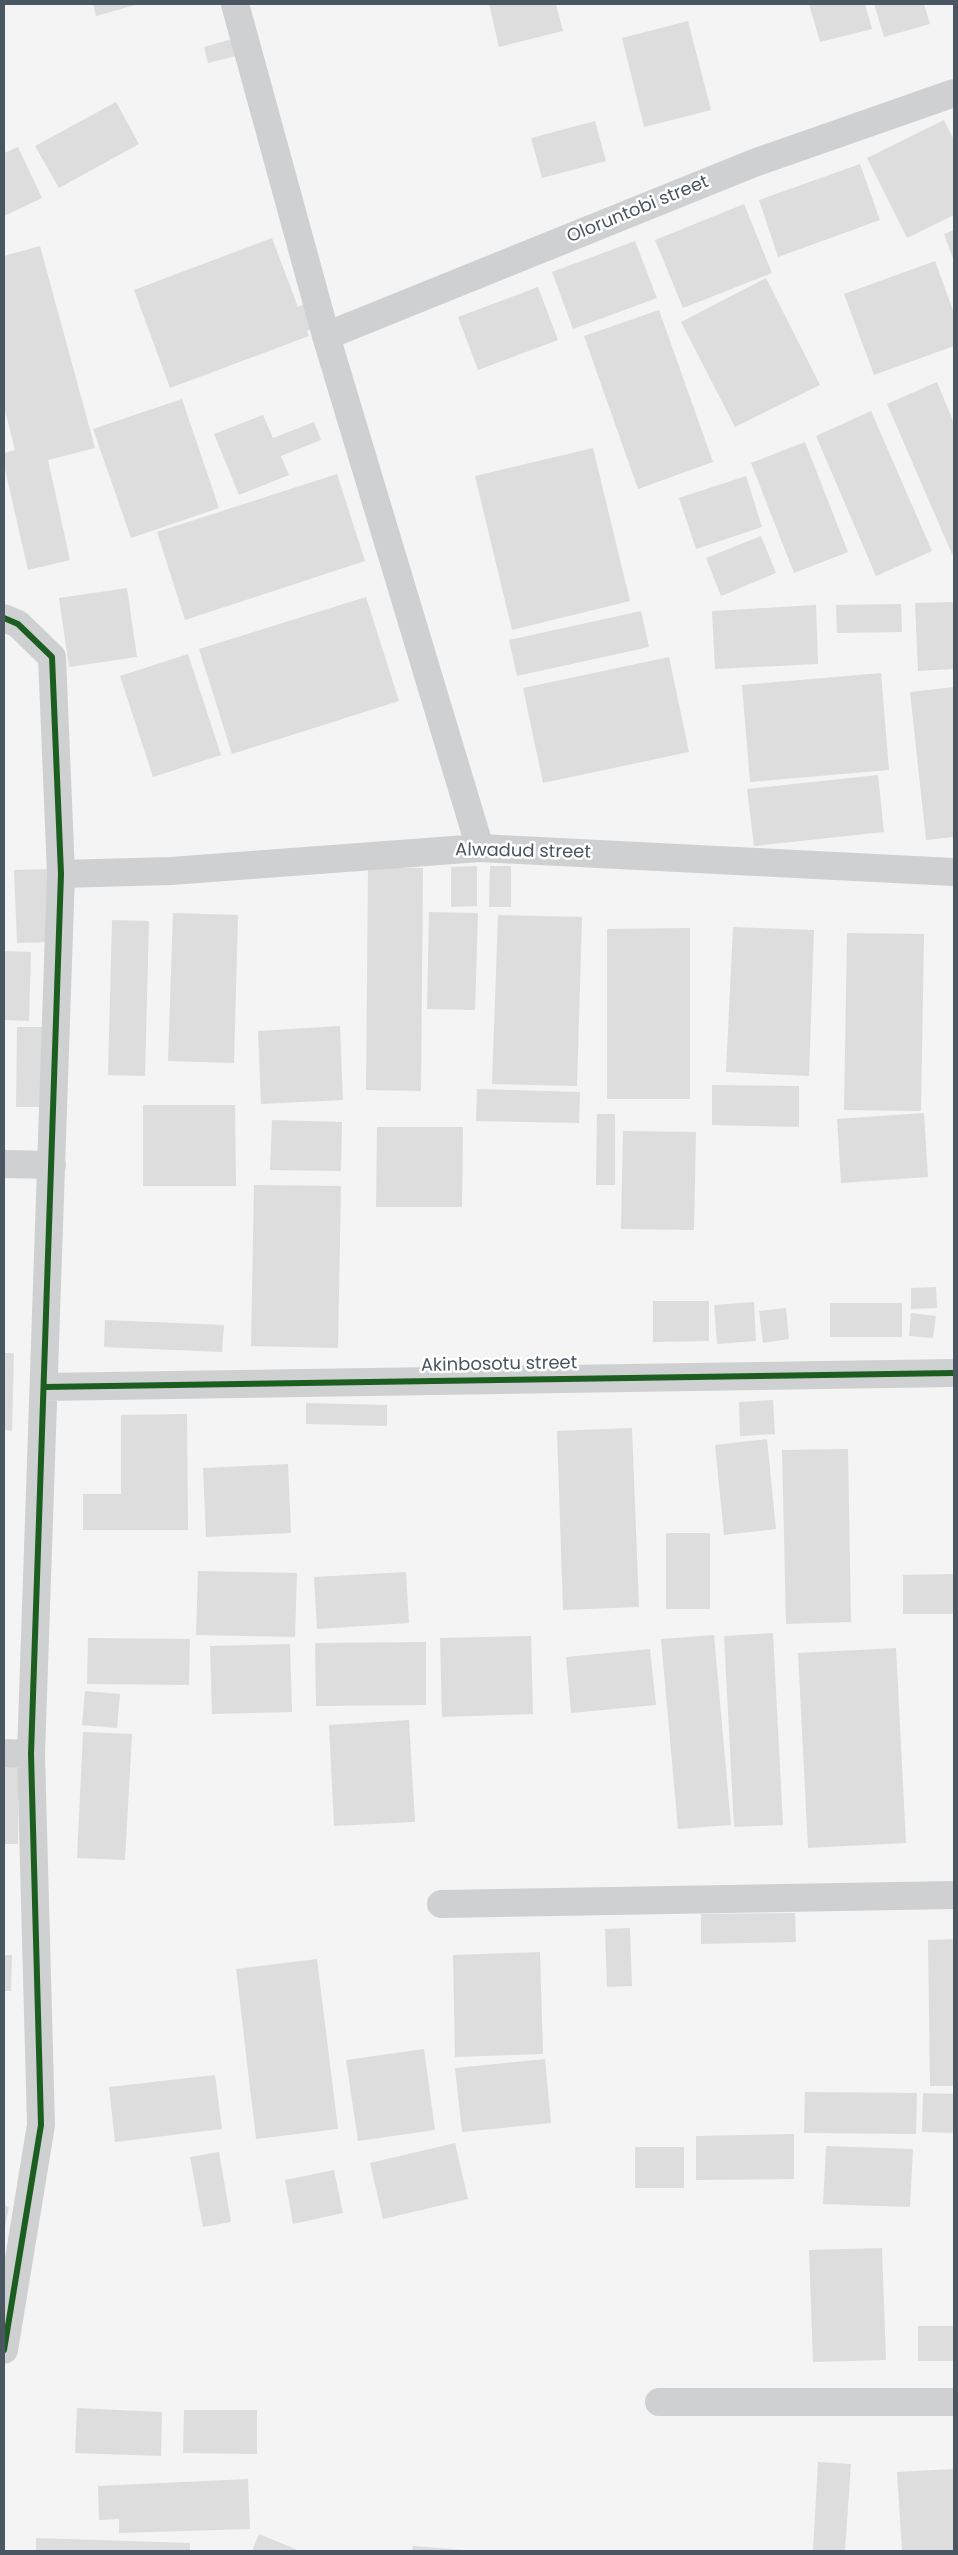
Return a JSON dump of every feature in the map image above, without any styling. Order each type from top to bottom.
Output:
[{"type":"street","points":[[234,4],[326,336],[480,848]]},
{"type":"street","name":"Oloruntobi street","points":[[326,336],[754,163],[954,93]]},
{"type":"street","points":[[4,618],[18,624],[52,657],[61,874],[31,1754],[42,2125],[4,2350]]},
{"type":"street","name":"Alwadud street","points":[[61,874],[171,872],[480,848],[954,872]]},
{"type":"street","points":[[4,1164],[52,1165]]},
{"type":"street","name":"Akinbosotu street","points":[[44,1386],[954,1372]]},
{"type":"street","points":[[4,1753],[31,1754]]},
{"type":"street","points":[[441,1904],[954,1895]]},
{"type":"street","points":[[658,2402],[954,2402]]},
{"type":"building","points":[[93,4],[139,4],[96,16]]},
{"type":"building","points":[[489,4],[556,4],[563,31],[499,47]]},
{"type":"building","points":[[809,4],[865,4],[872,29],[820,42]]},
{"type":"building","points":[[874,4],[924,4],[930,24],[884,37]]},
{"type":"building","points":[[688,21],[711,110],[644,127],[622,38]]},
{"type":"building","points":[[232,39],[236,56],[208,63],[204,47]]},
{"type":"building","points":[[116,102],[139,144],[59,188],[35,146]]},
{"type":"building","points":[[944,120],[954,140],[954,215],[907,238],[867,158]]},
{"type":"building","points":[[595,121],[606,161],[542,178],[531,138]]},
{"type":"building","points":[[18,147],[42,198],[4,216],[4,153]]},
{"type":"building","points":[[860,164],[880,220],[778,257],[759,200]]},
{"type":"building","points":[[744,204],[772,273],[683,308],[655,240]]},
{"type":"building","points":[[954,230],[954,261],[944,234]]},
{"type":"building","points":[[272,238],[298,307],[304,304],[314,328],[307,331],[309,336],[170,388],[134,290]]},
{"type":"building","points":[[635,241],[657,298],[573,329],[552,272]]},
{"type":"building","points":[[40,246],[95,448],[48,460],[70,560],[28,570],[4,465],[4,453],[15,450],[4,407],[4,256]]},
{"type":"building","points":[[935,261],[954,313],[954,346],[874,375],[844,294]]},
{"type":"building","points":[[766,278],[820,385],[735,427],[681,322]]},
{"type":"building","points":[[538,287],[558,340],[478,370],[458,317]]},
{"type":"building","points":[[659,310],[713,462],[638,489],[584,336]]},
{"type":"building","points":[[937,382],[954,423],[954,553],[952,554],[887,404]]},
{"type":"building","points":[[182,399],[219,508],[131,538],[93,429]]},
{"type":"building","points":[[871,411],[932,551],[876,576],[816,436]]},
{"type":"building","points":[[263,415],[273,438],[314,422],[321,440],[281,456],[289,475],[239,495],[214,434]]},
{"type":"building","points":[[805,442],[848,552],[794,573],[751,463]]},
{"type":"building","points":[[593,448],[630,601],[512,630],[475,476]]},
{"type":"building","points":[[337,474],[365,561],[185,620],[157,532]]},
{"type":"building","points":[[746,476],[762,527],[696,549],[679,498]]},
{"type":"building","points":[[761,536],[776,573],[721,596],[706,558]]},
{"type":"building","points":[[127,588],[137,657],[69,667],[59,598]]},
{"type":"building","points":[[366,597],[399,701],[232,754],[199,649]]},
{"type":"building","points":[[954,602],[954,669],[918,671],[915,603]]},
{"type":"building","points":[[901,604],[902,632],[837,633],[836,605]]},
{"type":"building","points":[[816,605],[818,664],[715,669],[712,611]]},
{"type":"building","points":[[641,611],[649,647],[517,676],[509,640]]},
{"type":"building","points":[[188,654],[221,755],[153,777],[120,676]]},
{"type":"building","points":[[669,657],[689,752],[543,783],[523,688]]},
{"type":"building","points":[[881,673],[889,770],[750,782],[742,685]]},
{"type":"building","points":[[954,687],[954,837],[926,840],[910,692]]},
{"type":"building","points":[[878,775],[884,832],[754,846],[747,789]]},
{"type":"building","points":[[477,866],[477,906],[451,907],[451,867]]},
{"type":"building","points":[[490,866],[511,866],[511,907],[489,907]]},
{"type":"building","points":[[368,867],[423,868],[421,1091],[366,1090]]},
{"type":"building","points":[[49,869],[51,942],[17,943],[14,870]]},
{"type":"building","points":[[429,912],[478,913],[475,1010],[427,1009]]},
{"type":"building","points":[[173,913],[238,915],[234,1063],[168,1061]]},
{"type":"building","points":[[498,915],[582,917],[577,1086],[492,1084]]},
{"type":"building","points":[[112,920],[149,921],[145,1076],[108,1075]]},
{"type":"building","points":[[733,927],[814,930],[809,1076],[726,1072]]},
{"type":"building","points":[[690,928],[690,1099],[607,1099],[607,929]]},
{"type":"building","points":[[847,933],[924,934],[921,1111],[844,1110]]},
{"type":"building","points":[[4,951],[31,952],[29,1021],[4,1020]]},
{"type":"building","points":[[340,1026],[343,1100],[261,1104],[258,1031]]},
{"type":"building","points":[[17,1027],[51,1027],[49,1107],[16,1107]]},
{"type":"building","points":[[712,1085],[799,1086],[799,1127],[712,1125]]},
{"type":"building","points":[[477,1089],[580,1092],[579,1123],[476,1121]]},
{"type":"building","points":[[143,1105],[235,1105],[236,1186],[143,1186]]},
{"type":"building","points":[[924,1113],[928,1177],[841,1183],[837,1119]]},
{"type":"building","points":[[597,1114],[615,1114],[615,1185],[596,1185]]},
{"type":"building","points":[[272,1120],[342,1122],[341,1171],[270,1170]]},
{"type":"building","points":[[377,1127],[463,1127],[462,1207],[376,1207]]},
{"type":"building","points":[[623,1131],[696,1132],[694,1230],[621,1229]]},
{"type":"building","points":[[254,1185],[341,1186],[338,1348],[251,1346]]},
{"type":"building","points":[[936,1287],[937,1308],[911,1309],[911,1288]]},
{"type":"building","points":[[653,1301],[709,1301],[709,1341],[653,1342]]},
{"type":"building","points":[[754,1302],[756,1341],[717,1344],[714,1305]]},
{"type":"building","points":[[830,1303],[902,1303],[902,1337],[830,1337]]},
{"type":"building","points":[[786,1308],[789,1339],[763,1343],[759,1311]]},
{"type":"building","points":[[911,1313],[936,1316],[933,1338],[909,1336]]},
{"type":"building","points":[[105,1320],[224,1325],[222,1352],[104,1347]]},
{"type":"building","points":[[4,1353],[14,1353],[12,1431],[4,1430]]},
{"type":"building","points":[[773,1400],[775,1434],[740,1436],[739,1402]]},
{"type":"building","points":[[306,1403],[387,1405],[387,1426],[306,1424]]},
{"type":"building","points":[[187,1414],[188,1530],[83,1530],[83,1494],[121,1494],[121,1415]]},
{"type":"building","points":[[632,1428],[639,1607],[563,1610],[557,1431]]},
{"type":"building","points":[[767,1439],[776,1529],[724,1535],[715,1445]]},
{"type":"building","points":[[848,1449],[851,1622],[786,1624],[782,1450]]},
{"type":"building","points":[[288,1464],[291,1533],[206,1537],[203,1468]]},
{"type":"building","points":[[666,1533],[710,1533],[710,1609],[666,1609]]},
{"type":"building","points":[[198,1571],[297,1573],[295,1637],[196,1635]]},
{"type":"building","points":[[406,1572],[409,1623],[317,1629],[314,1577]]},
{"type":"building","points":[[954,1574],[954,1614],[903,1614],[903,1575]]},
{"type":"building","points":[[773,1633],[783,1825],[734,1827],[724,1636]]},
{"type":"building","points":[[714,1635],[731,1825],[678,1829],[661,1639]]},
{"type":"building","points":[[531,1636],[533,1714],[442,1717],[440,1638]]},
{"type":"building","points":[[88,1638],[190,1639],[189,1685],[87,1684]]},
{"type":"building","points":[[426,1642],[426,1705],[316,1706],[315,1643]]},
{"type":"building","points":[[290,1644],[292,1712],[212,1714],[210,1646]]},
{"type":"building","points":[[896,1648],[906,1843],[808,1848],[798,1653]]},
{"type":"building","points":[[650,1649],[656,1705],[571,1713],[566,1657]]},
{"type":"building","points":[[85,1691],[120,1694],[117,1728],[82,1725]]},
{"type":"building","points":[[409,1720],[415,1822],[334,1826],[329,1725]]},
{"type":"building","points":[[83,1732],[132,1734],[125,1860],[77,1858]]},
{"type":"building","points":[[4,1764],[18,1764],[18,1844],[4,1844]]},
{"type":"building","points":[[795,1913],[796,1942],[701,1944],[701,1914]]},
{"type":"building","points":[[630,1928],[632,1986],[607,1987],[605,1929]]},
{"type":"building","points":[[954,1939],[954,2086],[930,2086],[928,1940]]},
{"type":"building","points":[[540,1952],[543,2054],[455,2057],[453,1955]]},
{"type":"building","points":[[4,1955],[12,1955],[11,1991],[4,1991]]},
{"type":"building","points":[[317,1959],[338,2129],[256,2139],[236,1969]]},
{"type":"building","points":[[424,2049],[435,2130],[358,2141],[346,2060]]},
{"type":"building","points":[[545,2059],[551,2123],[462,2132],[455,2068]]},
{"type":"building","points":[[215,2075],[222,2129],[115,2142],[109,2087]]},
{"type":"building","points":[[805,2092],[917,2093],[916,2134],[804,2133]]},
{"type":"building","points":[[923,2093],[954,2094],[954,2133],[922,2132]]},
{"type":"building","points":[[794,2134],[794,2179],[696,2180],[696,2136]]},
{"type":"building","points":[[455,2143],[468,2199],[383,2219],[370,2163]]},
{"type":"building","points":[[826,2146],[913,2149],[910,2207],[823,2204]]},
{"type":"building","points":[[635,2147],[684,2147],[684,2188],[635,2188]]},
{"type":"building","points":[[219,2152],[231,2222],[203,2227],[190,2157]]},
{"type":"building","points":[[334,2170],[343,2213],[293,2224],[285,2180]]},
{"type":"building","points":[[4,2205],[9,2207],[5,2227],[4,2227]]},
{"type":"building","points":[[882,2248],[886,2360],[813,2362],[809,2250]]},
{"type":"building","points":[[918,2326],[954,2326],[954,2361],[918,2361]]},
{"type":"building","points":[[77,2408],[162,2412],[161,2456],[75,2453]]},
{"type":"building","points":[[184,2410],[257,2410],[257,2454],[183,2453]]},
{"type":"building","points":[[818,2462],[851,2464],[845,2551],[813,2551]]},
{"type":"building","points":[[954,2469],[954,2551],[902,2551],[897,2472]]},
{"type":"building","points":[[248,2479],[250,2529],[119,2533],[119,2519],[99,2520],[98,2486]]},
{"type":"building","points":[[259,2534],[300,2551],[252,2551]]},
{"type":"building","points":[[36,2538],[190,2543],[190,2551],[36,2551]]},
{"type":"building","points":[[413,2546],[465,2550],[465,2551],[412,2551]]},
{"type":"cycle path","points":[[4,618],[18,624],[52,657],[61,874],[31,1754],[41,2125],[4,2350]]},
{"type":"cycle path","points":[[44,1387],[954,1373]]}]
